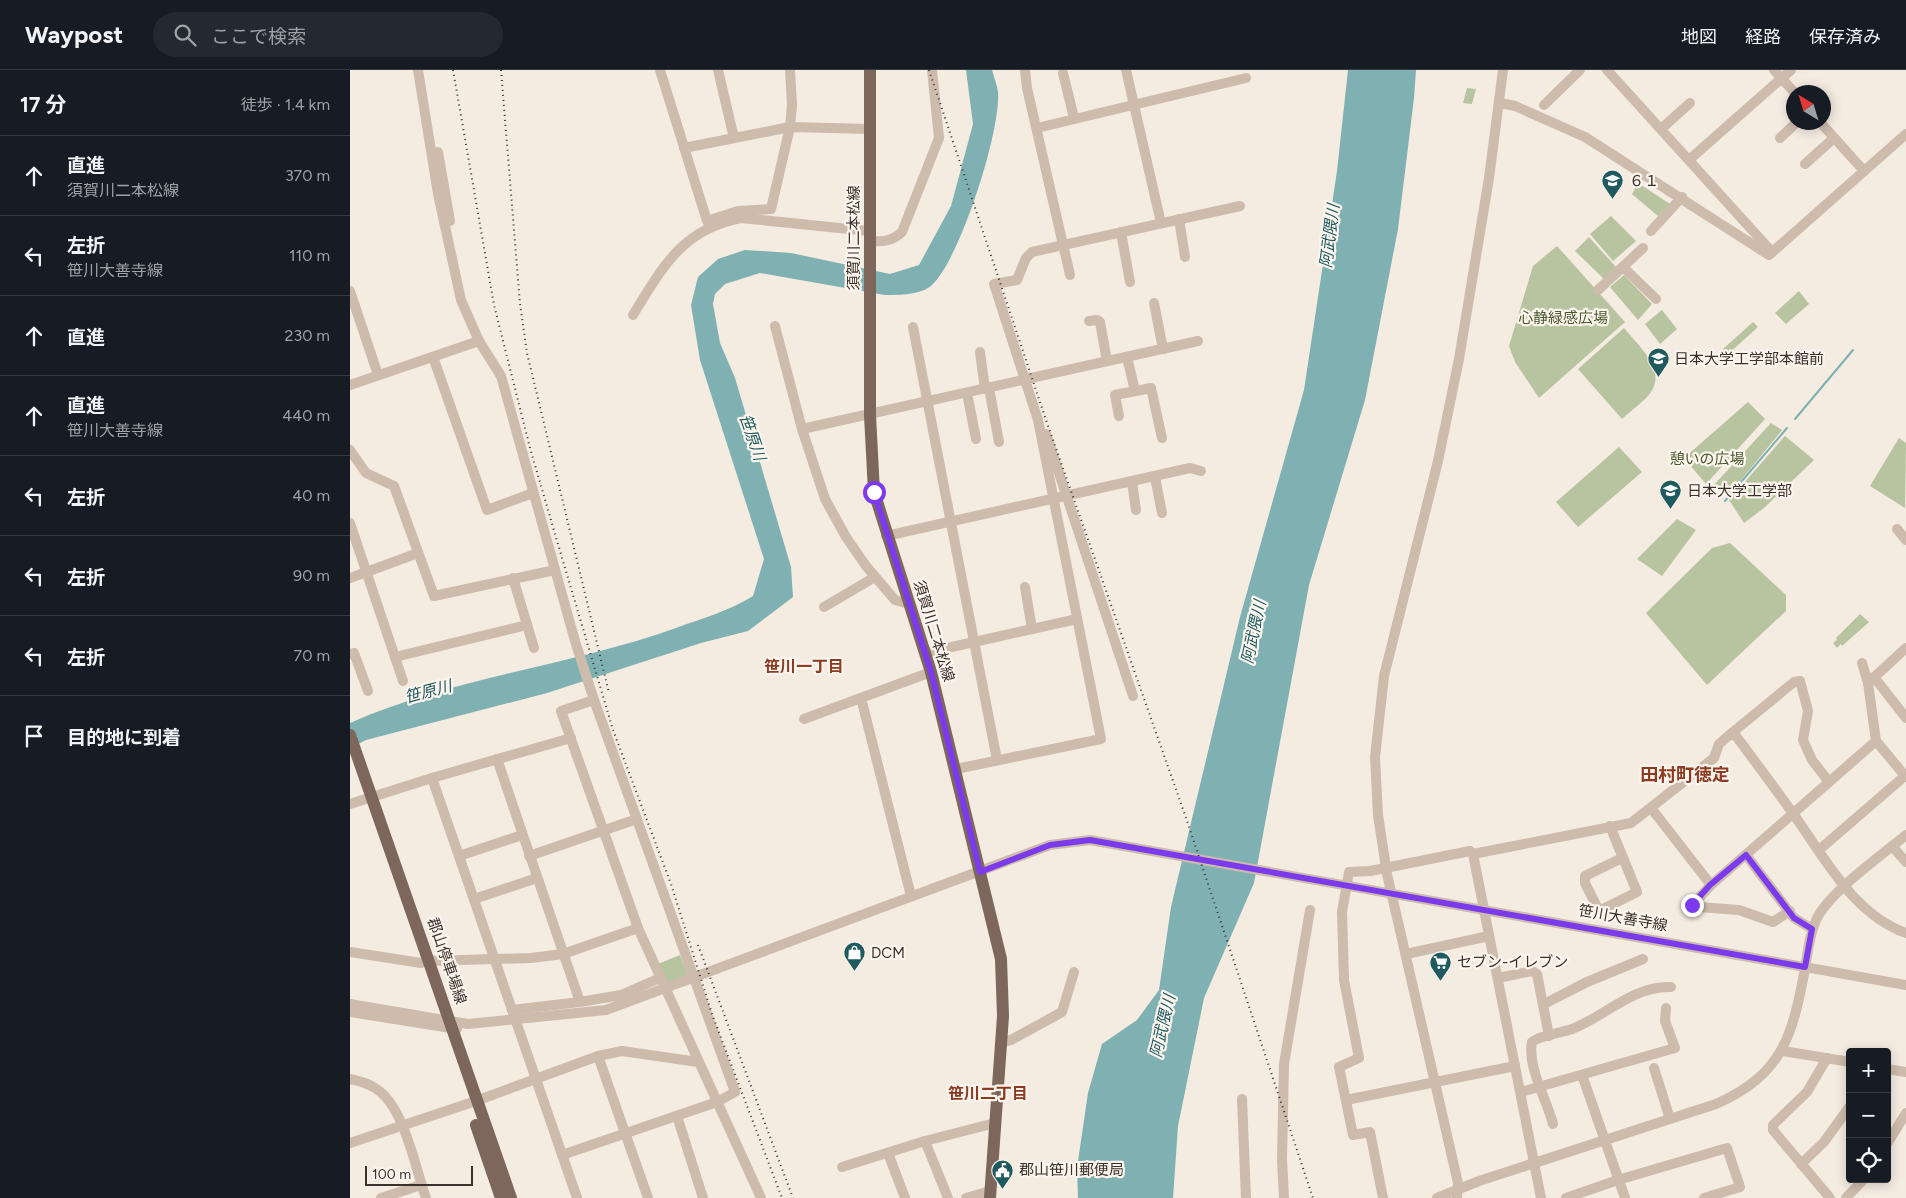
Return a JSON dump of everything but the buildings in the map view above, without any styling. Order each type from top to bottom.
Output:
[{"type":"main road","name":"須賀川二本松線","points":[[870,70],[870,415],[874,492],[886,536],[931,672],[1001,959],[1003,987],[1002,1042],[990,1194]]},
{"type":"main road","name":"郡山停車場線","points":[[350,735],[353,759],[447,1024],[501,1198]]},
{"type":"main road","name":"郡山停車場線","points":[[472,1102],[511,1198]]},
{"type":"street","points":[[418,70],[449,245],[461,300],[479,342],[500,376],[575,641],[735,1092],[717,1102],[562,1155]]},
{"type":"street","points":[[424,70],[450,220],[449,245]]},
{"type":"street","points":[[660,70],[707,221],[738,211],[771,209],[790,127],[792,105],[790,70]]},
{"type":"street","points":[[718,70],[734,138]]},
{"type":"street","points":[[633,315],[665,263],[687,242],[728,220],[741,218],[883,242],[894,239],[902,232],[939,138],[932,70]]},
{"type":"street","points":[[1025,70],[1030,101],[1070,274]]},
{"type":"street","points":[[1030,101],[1033,93],[1031,70]]},
{"type":"street","points":[[1126,70],[1161,223]]},
{"type":"street","points":[[1458,1194],[1435,1081],[1386,868],[1378,816],[1375,757],[1384,676],[1440,452],[1459,359],[1500,103],[1503,70]]},
{"type":"street","points":[[1544,105],[1580,70]]},
{"type":"street","points":[[1608,70],[1772,252]]},
{"type":"street","points":[[1774,70],[1788,85]]},
{"type":"street","points":[[1689,160],[1790,70]]},
{"type":"street","points":[[1063,73],[1074,118]]},
{"type":"street","points":[[1037,128],[1134,103],[1246,78]]},
{"type":"street","points":[[1500,103],[1515,106],[1569,128],[1769,255],[1906,134]]},
{"type":"street","points":[[1661,129],[1690,103]]},
{"type":"street","points":[[684,148],[790,127],[869,129]]},
{"type":"street","points":[[1780,138],[1788,130]]},
{"type":"street","points":[[1827,130],[1864,171]]},
{"type":"street","points":[[1805,164],[1834,138]]},
{"type":"street","points":[[1651,231],[1682,198]]},
{"type":"street","points":[[956,769],[1101,739],[1040,426],[1027,379],[994,284],[1017,280],[1026,258],[1032,252],[1240,206]]},
{"type":"street","points":[[1179,219],[1185,257]]},
{"type":"street","points":[[1121,232],[1130,282]]},
{"type":"street","points":[[1598,290],[1643,248]]},
{"type":"street","points":[[1623,266],[1656,299]]},
{"type":"street","points":[[350,291],[378,375]]},
{"type":"street","points":[[1154,303],[1163,348]]},
{"type":"street","points":[[1090,321],[1097,320],[1100,322],[1107,361]]},
{"type":"street","points":[[775,326],[802,429],[825,500],[846,537],[875,577],[895,600],[909,604]]},
{"type":"street","points":[[913,327],[997,760]]},
{"type":"street","points":[[802,429],[1198,341]]},
{"type":"street","points":[[350,386],[479,342]]},
{"type":"street","points":[[980,352],[999,442]]},
{"type":"street","points":[[433,357],[487,510],[533,493]]},
{"type":"street","points":[[1127,357],[1135,391]]},
{"type":"street","points":[[1120,416],[1115,395],[1151,388],[1162,438]]},
{"type":"street","points":[[967,393],[976,439]]},
{"type":"street","points":[[1040,426],[1047,435],[1133,696]]},
{"type":"street","points":[[350,450],[366,473],[394,486],[434,596],[555,570]]},
{"type":"street","points":[[886,536],[1190,468],[1201,471]]},
{"type":"street","points":[[1155,477],[1162,513]]},
{"type":"street","points":[[1132,482],[1136,510]]},
{"type":"street","points":[[350,523],[403,681]]},
{"type":"street","points":[[1897,529],[1906,540]]},
{"type":"street","points":[[350,578],[418,553]]},
{"type":"street","points":[[824,607],[875,577]]},
{"type":"street","points":[[513,578],[534,648]]},
{"type":"street","points":[[1025,587],[1032,629]]},
{"type":"street","points":[[925,653],[1077,620]]},
{"type":"street","points":[[395,657],[527,625]]},
{"type":"street","points":[[1871,680],[1906,648]]},
{"type":"street","points":[[350,654],[354,653],[368,691]]},
{"type":"street","points":[[1862,663],[1871,680],[1906,718]]},
{"type":"street","points":[[804,719],[931,672]]},
{"type":"street","points":[[1819,850],[1906,776],[1876,740],[1871,680]]},
{"type":"street","points":[[1382,1198],[1370,1132],[1354,1135],[1339,1067],[1358,1058],[1344,980],[1342,905],[1349,872],[1386,868],[1470,851],[1473,854],[1631,823],[1714,758],[1719,744],[1794,682],[1800,682],[1808,711],[1803,740],[1812,760],[1829,782]]},
{"type":"street","points":[[594,697],[561,711],[638,928],[761,1198]]},
{"type":"street","points":[[861,698],[911,896]]},
{"type":"street","points":[[1733,732],[1845,887],[1872,913],[1906,933]]},
{"type":"street","points":[[350,804],[570,738]]},
{"type":"street","points":[[1790,912],[1773,922],[1739,910],[1695,906],[1710,885],[1876,740]]},
{"type":"street","points":[[497,759],[580,1002]]},
{"type":"street","points":[[432,778],[577,1198]]},
{"type":"street","points":[[1651,808],[1710,885]]},
{"type":"street","points":[[529,856],[637,819]]},
{"type":"street","points":[[1610,826],[1637,892],[1599,911],[1585,883],[1586,876],[1622,858]]},
{"type":"street","points":[[459,856],[522,834]]},
{"type":"street","points":[[1437,1198],[1458,1194],[1535,1163],[1716,1104],[1738,1094],[1758,1080],[1783,1051],[1794,1026],[1812,929],[1821,911],[1845,887],[1906,835]]},
{"type":"street","name":"笹川大善寺線","points":[[980,872],[1050,845],[1090,840],[1906,985]]},
{"type":"street","points":[[1892,846],[1906,862]]},
{"type":"street","points":[[1473,854],[1541,1198]]},
{"type":"street","points":[[1746,855],[1794,918],[1812,929]]},
{"type":"street","points":[[815,936],[911,896],[980,872]]},
{"type":"street","points":[[350,1012],[447,1024],[468,1024],[514,1019],[590,1019],[939,892],[980,872]]},
{"type":"street","points":[[474,900],[537,878]]},
{"type":"street","points":[[1284,1198],[1282,1159],[1284,1064],[1310,910]]},
{"type":"street","points":[[350,952],[425,962],[563,954],[638,928]]},
{"type":"street","points":[[1406,954],[1489,936]]},
{"type":"street","points":[[1544,1004],[1586,982],[1643,959]]},
{"type":"street","points":[[1498,978],[1534,971],[1537,974],[1550,1036]]},
{"type":"street","points":[[1002,1042],[1011,1040],[1062,1012],[1074,972]]},
{"type":"street","points":[[514,1019],[580,1002],[622,995],[660,978]]},
{"type":"street","points":[[1553,1124],[1539,1087],[1531,1044],[1536,1039],[1588,1022],[1616,1004],[1660,988],[1671,987]]},
{"type":"street","points":[[350,1004],[447,1024]]},
{"type":"street","points":[[1521,1092],[1675,1048],[1665,1021],[1666,1008]]},
{"type":"street","points":[[350,1143],[472,1102],[598,1056],[622,1050],[698,1062]]},
{"type":"street","points":[[1783,1051],[1846,1061]]},
{"type":"street","points":[[598,1056],[648,1198]]},
{"type":"street","points":[[1827,1058],[1807,1092],[1772,1125],[1773,1130],[1830,1198]]},
{"type":"street","points":[[1346,1100],[1515,1066]]},
{"type":"street","points":[[1654,1068],[1670,1119]]},
{"type":"street","points":[[1891,1070],[1906,1072]]},
{"type":"street","points":[[1582,1075],[1625,1198]]},
{"type":"street","points":[[350,1079],[376,1088],[388,1099],[401,1125],[426,1198]]},
{"type":"street","points":[[1242,1099],[1246,1198]]},
{"type":"street","points":[[1801,1164],[1824,1142],[1846,1112]]},
{"type":"street","points":[[1891,1138],[1906,1114]]},
{"type":"street","points":[[677,1116],[703,1198]]},
{"type":"street","points":[[842,1167],[926,1141],[995,1123]]},
{"type":"street","points":[[926,1141],[948,1198]]},
{"type":"street","points":[[1566,1198],[1618,1180],[1727,1148],[1740,1187],[1704,1198]]},
{"type":"street","points":[[888,1153],[905,1198]]},
{"type":"street","points":[[1846,1198],[1860,1183]]},
{"type":"street","points":[[381,1198],[421,1185]]},
{"type":"street","points":[[966,1198],[990,1194]]},
{"type":"green space","points":[[1467,88],[1476,89],[1472,104],[1463,103]]},
{"type":"green space","points":[[1638,183],[1670,204],[1658,216],[1632,194]]},
{"type":"green space","points":[[1611,216],[1636,241],[1613,261],[1590,234]]},
{"type":"green space","points":[[1589,237],[1616,267],[1604,279],[1575,251]]},
{"type":"green space","name":"心静緑感広場","points":[[1557,246],[1625,322],[1539,398],[1515,362],[1509,346],[1533,266]]},
{"type":"green space","points":[[1624,275],[1652,304],[1638,320],[1610,287]]},
{"type":"green space","points":[[1799,291],[1809,304],[1786,324],[1775,313]]},
{"type":"green space","points":[[1662,310],[1677,329],[1660,344],[1645,324]]},
{"type":"green space","points":[[1753,322],[1758,327],[1727,355],[1722,350]]},
{"type":"green space","points":[[1624,328],[1642,349],[1653,366],[1655,384],[1645,399],[1622,419],[1578,369]]},
{"type":"green space","name":"憩いの広場","points":[[1748,402],[1765,419],[1706,484],[1684,458]]},
{"type":"green space","points":[[1771,423],[1782,430],[1728,496],[1713,486]]},
{"type":"green space","points":[[1785,436],[1814,460],[1764,508],[1744,523],[1729,500]]},
{"type":"green space","points":[[1899,438],[1906,443],[1905,508],[1870,486]]},
{"type":"green space","points":[[1619,447],[1642,472],[1578,527],[1556,502]]},
{"type":"green space","points":[[1677,519],[1696,530],[1662,576],[1637,559]]},
{"type":"green space","points":[[1730,543],[1786,595],[1786,611],[1707,685],[1646,613],[1712,548]]},
{"type":"green space","points":[[1860,614],[1869,622],[1842,646],[1841,644],[1837,648],[1833,643],[1837,640],[1836,638]]},
{"type":"green space","points":[[680,955],[688,975],[665,984],[658,964]]},
{"type":"water","points":[[966,70],[992,70],[998,92],[997,110],[986,163],[966,223],[943,271],[932,285],[916,293],[885,295],[760,273],[725,284],[715,294],[713,304],[720,343],[735,378],[791,567],[793,597],[748,631],[701,643],[547,693],[366,740],[350,748],[350,723],[390,707],[471,683],[636,641],[716,614],[753,596],[764,559],[700,360],[691,305],[698,277],[718,259],[745,250],[791,253],[890,274],[919,265],[951,206],[973,124]]},
{"type":"water","name":"阿武隈川","points":[[1348,70],[1416,70],[1414,98],[1398,229],[1365,400],[1309,585],[1254,883],[1204,998],[1178,1126],[1173,1198],[1078,1198],[1077,1168],[1088,1093],[1102,1044],[1137,1020],[1159,990],[1171,907],[1240,617],[1304,390],[1337,171]]},
{"type":"waterway","points":[[1795,419],[1853,350]]},
{"type":"waterway","points":[[1725,501],[1787,428]]},
{"type":"railway","points":[[453,70],[494,305],[530,448],[560,551],[613,730],[671,884],[712,1014],[782,1198]]},
{"type":"railway","points":[[501,70],[520,304],[527,353],[609,693]]},
{"type":"railway","points":[[929,70],[1046,420],[1185,815],[1313,1198]]},
{"type":"railway","points":[[698,945],[793,1198]]},
{"type":"place","name":"６１","points":[[1613,200]]},
{"type":"place","name":"日本大学工学部本館前","points":[[1658,378]]},
{"type":"place","name":"日本大学工学部","points":[[1671,510]]},
{"type":"place","name":"DCM","points":[[855,972]]},
{"type":"place","name":"セブン-イレブン","points":[[1441,981]]},
{"type":"place","name":"郡山笹川郵便局","points":[[1003,1189]]},
{"type":"district","name":"笹川一丁目","points":[[804,666]]},
{"type":"district","name":"田村町徳定","points":[[1685,775]]},
{"type":"district","name":"笹川二丁目","points":[[988,1093]]},
{"type":"route","points":[[874,492],[886,536],[931,672],[980,872],[1050,845],[1077,840],[1090,840],[1645,937],[1805,967],[1812,929],[1794,918],[1746,855],[1710,885],[1692,905]]},
{"type":"water label","name":"笹原川","points":[[753,437]]},
{"type":"water label","name":"笹原川","points":[[428,691]]}]
